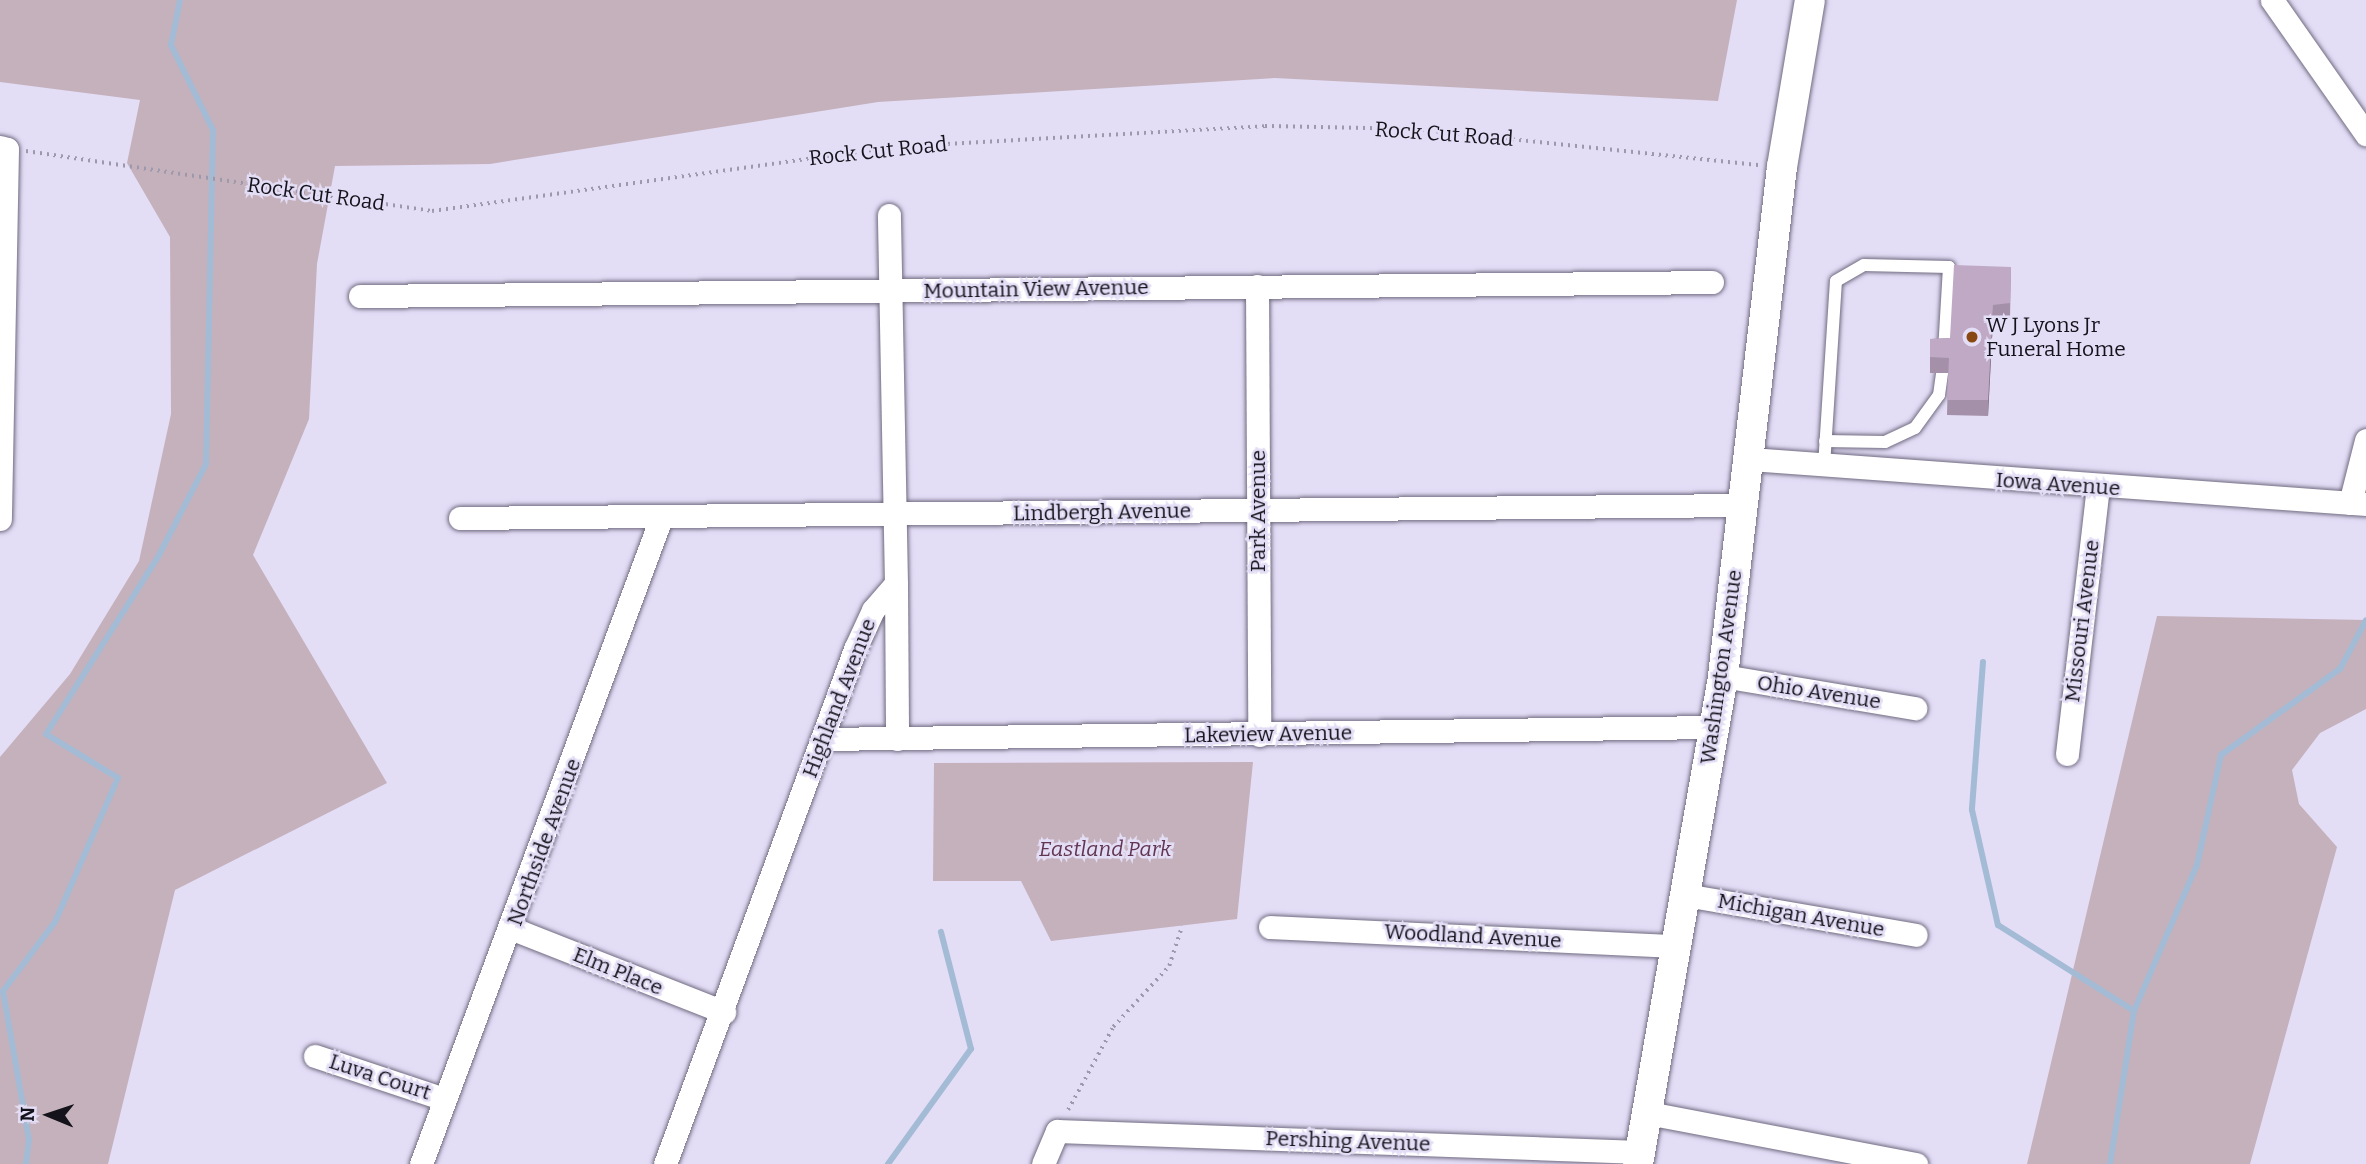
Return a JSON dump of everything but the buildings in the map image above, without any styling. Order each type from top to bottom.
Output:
[{"type":"street","name":"Washington Avenue","points":[[1639,1158],[1723,676],[1750,459],[1772,166],[1810,0]]},
{"type":"street","points":[[2272,0],[2366,134]]},
{"type":"street","points":[[0,519],[4,148]]},
{"type":"street","points":[[889,215],[897,738]]},
{"type":"street","name":"Mountain View Avenue","points":[[360,296],[1712,282]]},
{"type":"street","name":"Park Avenue","points":[[1257,286],[1259,735]]},
{"type":"street","points":[[2358,503],[2366,440]]},
{"type":"street","name":"Iowa Avenue","points":[[1750,459],[2098,488],[2358,503]]},
{"type":"street","name":"Missouri Avenue","points":[[2067,754],[2098,488]]},
{"type":"street","name":"Lindbergh Avenue","points":[[460,518],[1744,505]]},
{"type":"street","name":"Northside Avenue","points":[[421,1164],[444,1099],[513,929],[662,518]]},
{"type":"street","name":"Highland Avenue","points":[[665,1164],[724,1012],[822,739],[873,610],[896,584]]},
{"type":"street","name":"Ohio Avenue","points":[[1723,676],[1915,708]]},
{"type":"street","name":"Lakeview Avenue","points":[[822,739],[1714,727]]},
{"type":"street","name":"Michigan Avenue","points":[[1685,895],[1916,934]]},
{"type":"street","name":"Woodland Avenue","points":[[1270,927],[1675,946]]},
{"type":"street","name":"Elm Place","points":[[513,929],[724,1012]]},
{"type":"street","name":"Luva Court","points":[[315,1056],[444,1099]]},
{"type":"street","points":[[1648,1113],[1916,1164]]},
{"type":"street","points":[[1043,1164],[1057,1130]]},
{"type":"street","name":"Pershing Avenue","points":[[1057,1130],[1639,1158]]},
{"type":"lane","points":[[1824,466],[1836,281],[1864,265],[1949,267],[1944,354]]},
{"type":"lane","points":[[1825,441],[1885,442],[1915,428],[1930,411],[1942,373]]},
{"type":"path","name":"Rock Cut Road","points":[[4,148],[432,211],[892,147],[1265,127],[1415,129],[1772,166]]},
{"type":"path","points":[[1057,1130],[1113,1027],[1169,966],[1182,926]]},
{"type":"green space","points":[[0,0],[1737,0],[1718,101],[1275,78],[878,102],[490,164],[335,166],[317,264],[309,419],[253,555],[387,783],[175,890],[108,1164],[0,1164],[0,757],[70,674],[139,561],[171,414],[170,237],[127,163],[140,100],[0,82]]},
{"type":"green space","points":[[2157,616],[2366,620],[2366,709],[2320,733],[2292,770],[2299,804],[2337,847],[2250,1164],[2027,1164]]},
{"type":"green space","name":"Eastland Park","points":[[1253,762],[1237,919],[1051,941],[1021,881],[933,881],[934,763]]},
{"type":"waterway","points":[[26,1164],[29,1140],[3,991],[55,922],[118,778],[46,734],[159,555],[206,464],[213,130],[171,45],[180,0]]},
{"type":"waterway","points":[[2110,1164],[2134,1011],[2197,865],[2221,755],[2340,669],[2366,620]]},
{"type":"waterway","points":[[1983,662],[1972,810],[1998,925],[2134,1011]]},
{"type":"waterway","points":[[888,1164],[971,1049],[941,932]]},
{"type":"place","name":"W J Lyons Jr Funeral Home","points":[[1972,337]]}]
